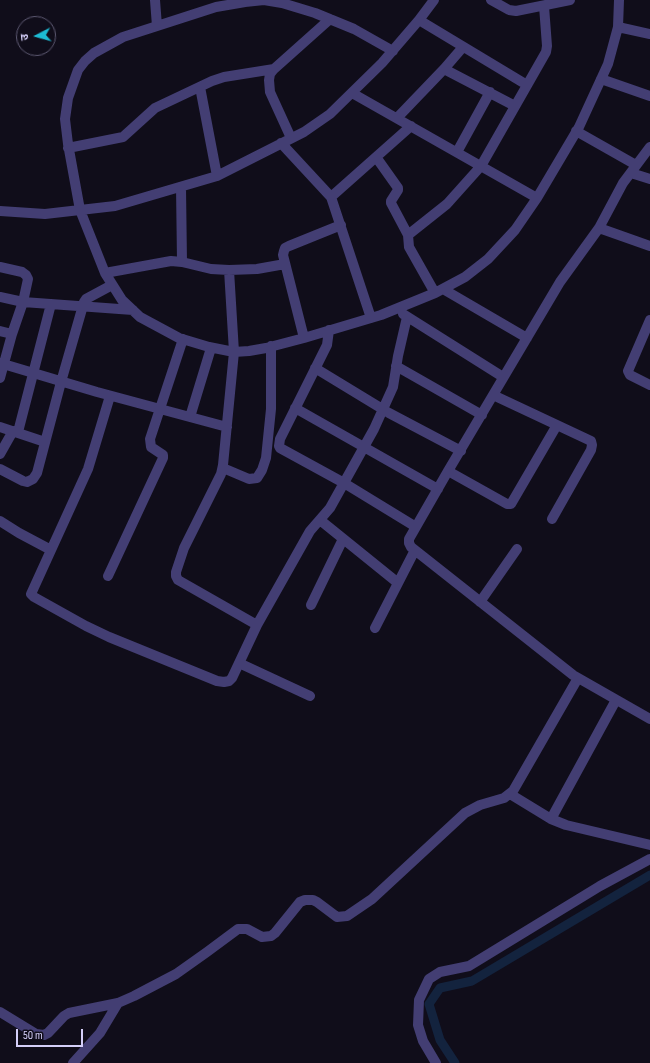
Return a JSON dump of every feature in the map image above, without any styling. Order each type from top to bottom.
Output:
[{"type":"street","points":[[155,0],[158,26]]},
{"type":"street","points":[[393,51],[354,29],[330,19],[282,2],[264,0],[225,3],[123,37],[94,53],[85,61],[78,70],[68,98],[65,119],[68,148],[80,210],[105,273],[122,300],[140,317],[183,339],[211,348],[234,352],[249,351],[304,338],[371,318],[439,291],[465,277],[488,260],[515,230],[537,198],[576,131],[608,64],[618,27],[619,0]]},
{"type":"street","points":[[0,211],[45,214],[115,206],[218,176],[304,132],[330,114],[372,74],[393,51],[434,0]]},
{"type":"street","points":[[490,0],[509,10],[525,10],[570,0]]},
{"type":"street","points":[[408,235],[447,204],[481,166],[547,49],[544,6]]},
{"type":"street","points":[[291,138],[270,92],[270,74],[330,19]]},
{"type":"street","points":[[419,20],[527,85]]},
{"type":"street","points":[[618,27],[650,34]]},
{"type":"street","points":[[397,118],[463,47]]},
{"type":"street","points":[[68,148],[124,137],[155,108],[224,77],[274,69]]},
{"type":"street","points":[[444,69],[515,106]]},
{"type":"street","points":[[601,79],[650,96]]},
{"type":"street","points":[[200,87],[218,176]]},
{"type":"street","points":[[457,152],[490,92]]},
{"type":"street","points":[[352,93],[537,198]]},
{"type":"street","points":[[331,197],[411,126]]},
{"type":"street","points":[[576,131],[650,179]]},
{"type":"street","points":[[281,143],[331,197],[371,318]]},
{"type":"street","points":[[650,147],[623,183],[599,228],[566,272],[448,471],[409,543],[411,547],[578,678],[650,719]]},
{"type":"street","points":[[376,157],[398,188],[391,201],[391,204],[408,235],[409,247],[439,291],[526,338]]},
{"type":"street","points":[[181,187],[182,262]]},
{"type":"street","points":[[304,338],[283,255],[285,248],[341,225]]},
{"type":"street","points":[[599,228],[650,246]]},
{"type":"street","points":[[105,273],[171,261],[182,262],[210,269],[229,270],[257,269],[286,264]]},
{"type":"street","points":[[0,266],[22,272],[27,277],[23,302],[2,363],[0,378]]},
{"type":"street","points":[[229,270],[234,352],[223,468],[184,548],[176,576],[178,580],[257,625]]},
{"type":"street","points":[[0,469],[27,482],[33,479],[37,473],[83,306],[86,299],[112,284]]},
{"type":"street","points":[[0,297],[23,302],[133,310]]},
{"type":"street","points":[[0,454],[16,431],[51,304]]},
{"type":"street","points":[[395,309],[503,377]]},
{"type":"street","points":[[110,396],[88,469],[31,594],[86,626],[103,634],[217,681],[229,681],[232,678],[257,625],[310,531],[330,508],[365,446],[393,387],[407,317]]},
{"type":"street","points":[[650,320],[628,371],[630,375],[650,385]]},
{"type":"street","points":[[266,452],[278,446],[295,408],[327,345],[329,330]]},
{"type":"street","points":[[0,331],[12,334]]},
{"type":"street","points":[[108,576],[163,458],[163,455],[151,447],[150,439],[183,339]]},
{"type":"street","points":[[223,468],[249,479],[257,478],[262,470],[266,452],[271,409],[271,346]]},
{"type":"street","points":[[190,417],[211,348]]},
{"type":"street","points":[[2,363],[110,396],[228,427]]},
{"type":"street","points":[[396,366],[482,415]]},
{"type":"street","points":[[315,368],[383,409],[461,451]]},
{"type":"street","points":[[493,395],[588,439],[592,446],[552,519]]},
{"type":"street","points":[[295,408],[365,446],[438,489]]},
{"type":"street","points":[[448,471],[507,504],[511,504],[557,425]]},
{"type":"street","points":[[0,427],[16,431],[45,442]]},
{"type":"street","points":[[278,446],[344,483],[416,528]]},
{"type":"street","points":[[320,520],[398,583]]},
{"type":"street","points":[[0,521],[51,550]]},
{"type":"street","points":[[311,605],[343,539]]},
{"type":"street","points":[[480,602],[517,548]]},
{"type":"street","points":[[375,628],[415,550]]},
{"type":"street","points":[[239,663],[310,696]]},
{"type":"street","points":[[0,1012],[36,1034],[44,1035],[69,1013],[118,1003],[176,974],[207,952],[234,930],[247,929],[262,937],[271,936],[300,902],[305,900],[313,900],[317,902],[337,917],[347,916],[372,899],[465,813],[474,807],[504,798],[513,791],[578,678]]},
{"type":"street","points":[[551,819],[616,700]]},
{"type":"street","points":[[510,794],[551,819],[566,825],[650,845]]},
{"type":"street","points":[[436,1063],[423,1041],[418,1024],[419,1000],[429,979],[440,972],[470,966],[600,886],[650,859]]},
{"type":"street","points":[[73,1063],[100,1033],[118,1003]]},
{"type":"waterway","points":[[455,1063],[440,1040],[429,1004],[440,988],[472,981],[650,875]]}]
